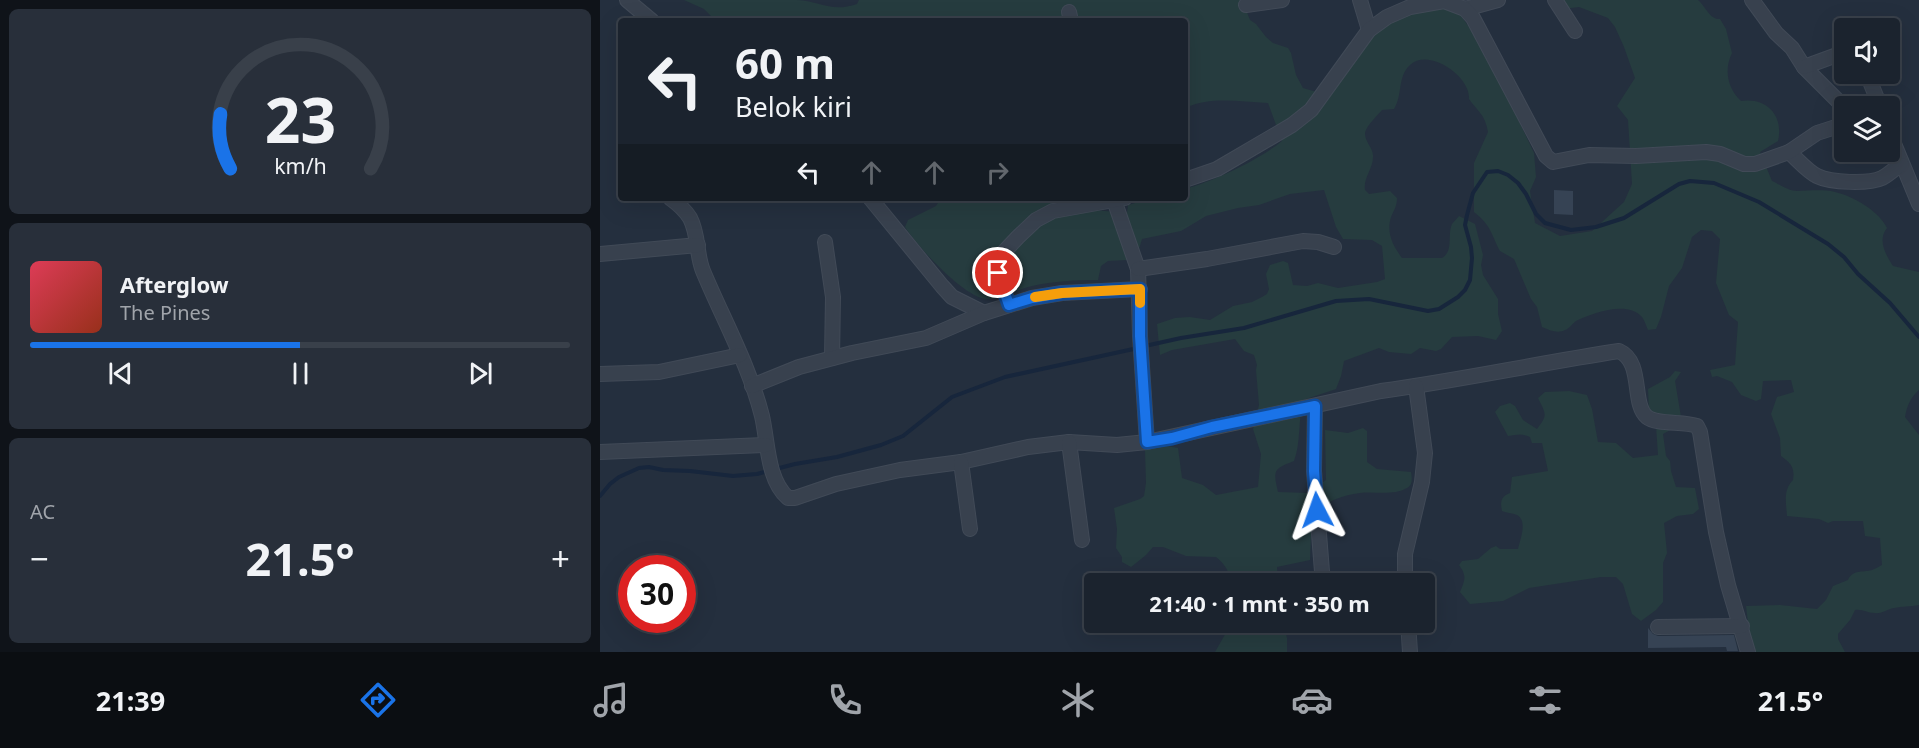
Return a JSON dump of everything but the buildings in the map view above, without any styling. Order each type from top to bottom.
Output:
[{"type":"street","points":[[627,0],[648,18]]},
{"type":"street","points":[[1246,5],[1282,0]]},
{"type":"street","points":[[1360,0],[1369,30]]},
{"type":"street","points":[[1188,179],[1217,169],[1292,125],[1311,110],[1369,30],[1387,17],[1410,7],[1444,1],[1459,5],[1498,0]]},
{"type":"street","points":[[1555,0],[1575,31]]},
{"type":"street","points":[[1752,0],[1776,33],[1796,53],[1804,67],[1834,97]]},
{"type":"street","points":[[1459,5],[1473,18],[1549,160],[1553,162],[1589,155],[1636,156],[1706,152],[1720,154],[1744,164],[1755,164],[1789,152],[1817,133],[1834,128]]},
{"type":"street","points":[[1804,67],[1834,56]]},
{"type":"street","points":[[1789,152],[1815,175],[1848,182],[1883,177],[1892,169],[1902,165]]},
{"type":"street","points":[[1900,160],[1919,204]]},
{"type":"street","points":[[678,201],[688,215],[698,245],[702,268],[753,386],[762,416],[766,445],[777,487],[788,498],[795,498],[836,484],[900,470],[961,462],[1028,447],[1069,442],[1117,445],[1172,438],[1212,427],[1381,391],[1619,351],[1626,354],[1633,368],[1642,411],[1647,417],[1654,420],[1691,424],[1697,426],[1700,432],[1716,532],[1728,585],[1748,652]]},
{"type":"street","points":[[872,201],[952,297],[984,313]]},
{"type":"street","points":[[1009,305],[997,264],[1005,249],[1036,220],[1053,211],[1101,201]]},
{"type":"street","points":[[1112,201],[1138,269],[1147,442]]},
{"type":"street","points":[[825,242],[833,297],[832,358]]},
{"type":"street","points":[[1138,269],[1207,260],[1303,242],[1318,242],[1334,247]]},
{"type":"street","points":[[600,254],[698,245]]},
{"type":"street","points":[[753,386],[799,367],[926,338],[984,313],[1032,298],[1062,293],[1140,289]]},
{"type":"street","points":[[600,374],[659,372],[740,355]]},
{"type":"street","points":[[1405,573],[1406,554],[1422,482],[1425,453],[1416,386]]},
{"type":"street","points":[[1315,406],[1314,471],[1322,573]]},
{"type":"street","points":[[1069,442],[1082,540]]},
{"type":"street","points":[[600,452],[766,445]]},
{"type":"street","points":[[961,462],[970,529]]},
{"type":"street","points":[[1658,627],[1742,626]]},
{"type":"street","points":[[1408,633],[1410,652]]},
{"type":"green space","points":[[684,0],[797,0],[840,7],[857,4],[859,0],[1242,0],[1250,20],[1266,37],[1273,43],[1288,48],[1296,75],[1303,88],[1330,96],[1354,54],[1387,24],[1414,9],[1427,5],[1447,6],[1456,9],[1485,49],[1534,153],[1536,177],[1530,191],[1535,223],[1560,236],[1592,231],[1624,202],[1632,184],[1628,120],[1617,106],[1635,78],[1615,27],[1608,18],[1579,7],[1555,10],[1554,0],[1698,0],[1711,15],[1720,19],[1726,29],[1732,53],[1728,65],[1728,78],[1736,96],[1741,101],[1759,102],[1766,105],[1776,116],[1778,141],[1760,152],[1772,181],[1794,191],[1835,192],[1865,205],[1887,228],[1883,242],[1885,252],[1893,266],[1919,272],[1919,390],[1909,402],[1905,417],[1919,435],[1919,605],[1897,607],[1878,613],[1855,610],[1838,634],[1838,639],[1845,652],[1753,652],[1746,606],[1780,605],[1817,609],[1826,600],[1833,586],[1848,580],[1855,573],[1872,570],[1882,565],[1880,538],[1865,536],[1863,521],[1828,523],[1819,519],[1787,516],[1786,492],[1793,480],[1793,469],[1781,456],[1780,438],[1771,414],[1777,397],[1794,392],[1791,380],[1763,381],[1761,399],[1756,401],[1741,395],[1732,382],[1717,376],[1712,377],[1710,370],[1735,365],[1738,322],[1729,315],[1716,283],[1720,239],[1712,231],[1701,230],[1692,237],[1682,268],[1669,286],[1656,329],[1648,330],[1642,317],[1628,309],[1600,312],[1576,321],[1568,329],[1559,332],[1542,327],[1537,307],[1531,299],[1514,259],[1500,251],[1487,226],[1474,212],[1474,163],[1488,132],[1485,121],[1469,99],[1468,90],[1456,73],[1427,59],[1418,60],[1410,65],[1403,75],[1394,109],[1382,110],[1367,128],[1365,137],[1373,157],[1365,181],[1365,190],[1369,194],[1390,191],[1397,198],[1389,228],[1393,244],[1402,258],[1442,258],[1448,251],[1452,224],[1459,216],[1475,224],[1483,255],[1481,265],[1483,275],[1498,299],[1498,314],[1502,331],[1496,340],[1478,336],[1452,337],[1436,351],[1420,348],[1411,354],[1389,352],[1379,348],[1344,361],[1336,389],[1303,400],[1294,461],[1276,471],[1278,492],[1308,493],[1326,480],[1325,430],[1348,433],[1363,428],[1367,431],[1367,462],[1377,469],[1411,472],[1412,481],[1409,487],[1402,490],[1390,493],[1347,495],[1312,511],[1310,560],[1277,567],[1277,573],[1228,573],[1216,557],[1186,556],[1163,547],[1153,547],[1131,567],[1122,562],[1122,557],[1116,548],[1117,529],[1114,508],[1144,496],[1145,450],[1167,446],[1178,448],[1182,478],[1203,485],[1216,495],[1258,487],[1261,454],[1253,429],[1259,405],[1257,365],[1254,355],[1244,351],[1235,339],[1172,350],[1160,355],[1157,324],[1175,318],[1190,317],[1210,320],[1233,306],[1252,302],[1267,294],[1269,289],[1266,274],[1270,265],[1283,261],[1288,263],[1293,285],[1307,286],[1318,283],[1338,288],[1377,282],[1385,279],[1382,246],[1372,240],[1343,239],[1336,227],[1324,190],[1290,194],[1259,205],[1206,216],[1181,231],[1142,239],[1139,249],[1127,260],[1108,261],[1101,266],[1098,280],[1048,283],[1027,287],[993,299],[979,297],[955,282],[931,258],[905,227],[908,220],[936,206],[939,201],[1089,201],[1094,210],[1127,213],[1128,205],[1142,201],[1188,201],[1188,188],[1236,169],[1282,141],[1268,103],[1215,101],[1188,107],[1188,18],[713,18],[704,9]]},
{"type":"green space","points":[[1675,371],[1681,372],[1675,381],[1681,417],[1672,429],[1663,434],[1666,456],[1670,461],[1676,487],[1695,488],[1699,509],[1693,514],[1677,516],[1664,523],[1667,553],[1663,563],[1663,602],[1656,610],[1641,621],[1632,614],[1623,584],[1616,577],[1601,577],[1529,588],[1503,601],[1470,604],[1460,592],[1464,578],[1459,565],[1462,561],[1478,559],[1496,546],[1500,549],[1518,549],[1522,522],[1517,515],[1502,511],[1502,500],[1510,493],[1512,477],[1548,471],[1542,443],[1532,443],[1530,437],[1524,435],[1508,436],[1495,412],[1500,406],[1510,403],[1515,406],[1523,420],[1537,429],[1545,414],[1538,398],[1545,392],[1569,391],[1587,395],[1598,442],[1616,443],[1633,458],[1658,455],[1656,426],[1649,411],[1648,389],[1670,377]]},
{"type":"green space","points":[[1226,633],[1286,633],[1287,638],[1287,652],[1215,652]]},
{"type":"waterway","points":[[1145,346],[1244,328],[1336,301],[1369,299],[1428,311],[1439,309],[1458,297],[1470,280],[1472,258],[1465,225],[1467,215],[1473,193],[1487,172],[1498,171],[1518,183],[1536,214],[1545,223],[1571,230],[1596,227],[1624,218],[1679,184],[1690,181],[1714,183],[1759,202],[1828,244],[1890,303],[1919,337]]},
{"type":"waterway","points":[[600,496],[619,477],[639,468],[649,467],[733,476],[757,474],[881,445],[903,436],[952,397],[1005,377],[1138,348]]},
{"type":"slow traffic","points":[[1035,297],[1062,293],[1140,289],[1140,303]]},
{"type":"route","points":[[998,273],[1009,305],[1062,293],[1140,289],[1140,336],[1147,442],[1315,406],[1314,471],[1317,510]]}]
